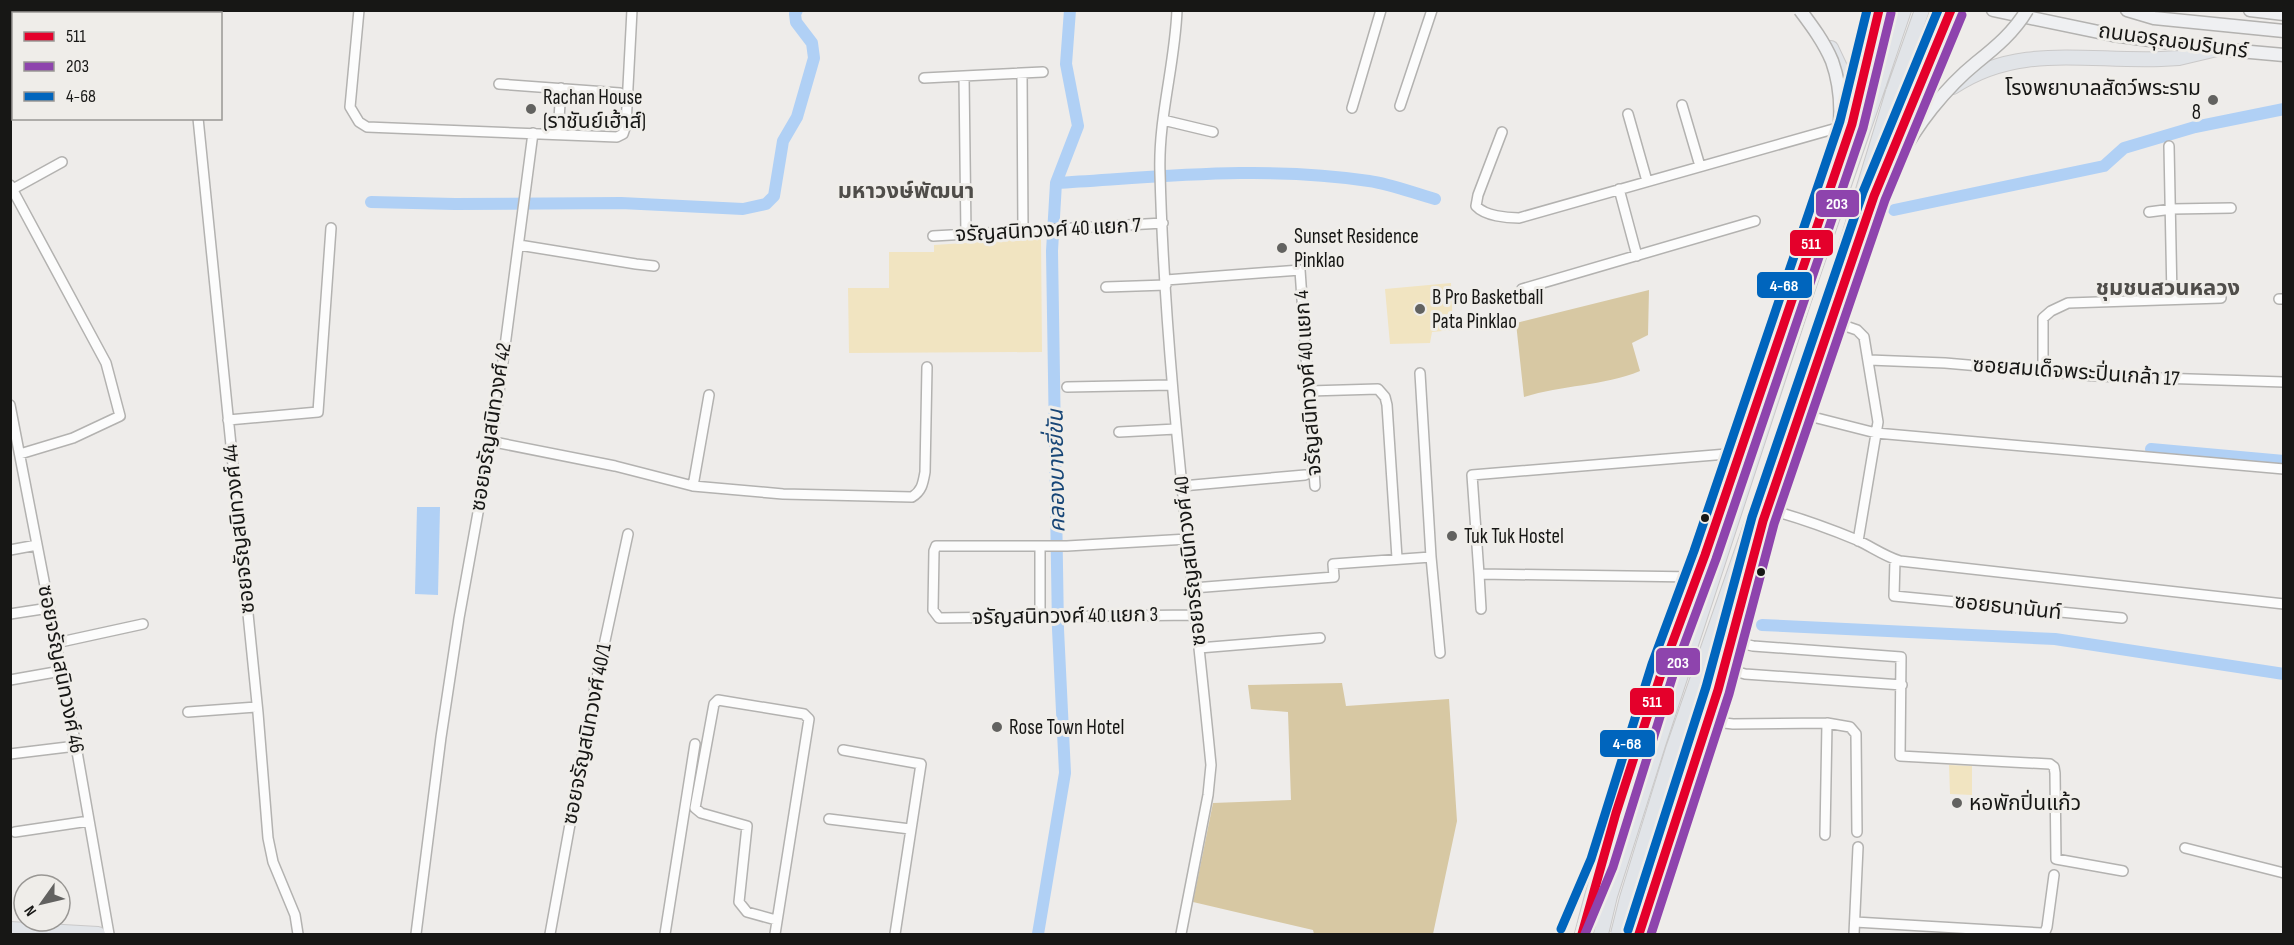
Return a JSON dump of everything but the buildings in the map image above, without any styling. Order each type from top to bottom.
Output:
[{"type":"main road","points":[[1800,10],[1816,25],[1829,43],[1857,103]]},
{"type":"main road","points":[[1800,10],[1824,44],[1837,79],[1842,111],[1840,137],[1805,297]]},
{"type":"main road","points":[[1584,933],[1602,862],[1656,690],[1705,555],[1852,124],[1879,10]]},
{"type":"main road","points":[[1601,934],[1610,896],[1805,297],[1904,10]]},
{"type":"main road","points":[[1618,934],[1673,749],[1830,298],[1893,92],[1922,10]]},
{"type":"main road","points":[[1626,934],[1634,901],[1702,683],[1801,414],[1874,196],[1951,10]]},
{"type":"main road","name":"ถนนอรุณอมรินทร์","points":[[1993,10],[2113,35],[2217,50],[2283,55]]},
{"type":"main road","points":[[1830,298],[1897,158],[1912,135],[1946,92],[2009,34],[2027,10]]},
{"type":"main road","points":[[2127,10],[2154,18],[2283,31]]},
{"type":"main road","name":"ถนนอรุณอมรินทร์","points":[[2250,10],[2283,14]]},
{"type":"main road","points":[[1900,131],[1934,100],[1964,80],[1998,64],[2040,58],[2179,58],[2217,50]]},
{"type":"main road","points":[[1831,181],[1837,172],[1846,166],[1860,167],[1870,174],[1874,196]]},
{"type":"main road","points":[[1639,934],[1724,668],[1765,515]]},
{"type":"main road","points":[[1584,933],[1605,894],[1688,632],[1705,555]]},
{"type":"main road","points":[[1644,916],[1650,934]]},
{"type":"main road","points":[[10,929],[98,934]]},
{"type":"street","points":[[359,10],[350,107],[358,122],[367,127],[617,137],[623,134],[626,125],[632,10]]},
{"type":"street","name":"ซอยจรัญสนิทวงศ์ 40","points":[[1177,10],[1173,63],[1163,120],[1160,184],[1172,386],[1211,765],[1208,795],[1181,934]]},
{"type":"street","points":[[1352,108],[1381,10]]},
{"type":"street","points":[[1400,106],[1432,10]]},
{"type":"street","points":[[924,78],[1043,72]]},
{"type":"street","points":[[1022,73],[1023,231]]},
{"type":"street","points":[[964,76],[966,235]]},
{"type":"street","points":[[499,84],[620,93]]},
{"type":"street","points":[[558,135],[561,88]]},
{"type":"street","points":[[1682,105],[1700,166]]},
{"type":"street","points":[[1628,114],[1647,181]]},
{"type":"street","name":"ซอยจรัญสนิทวงศ์ 44","points":[[198,120],[268,838],[273,862],[295,915],[298,934]]},
{"type":"street","points":[[1163,120],[1213,132]]},
{"type":"street","points":[[1502,132],[1476,206],[1479,210],[1504,218],[1519,218],[1852,124]]},
{"type":"street","name":"ซอยจรัญสนิทวงศ์ 42","points":[[416,934],[459,618],[489,441],[497,407],[533,133]]},
{"type":"street","points":[[2169,146],[2172,298]]},
{"type":"street","points":[[20,454],[73,438],[120,416],[106,363],[12,187],[62,162]]},
{"type":"street","points":[[1619,189],[1637,255]]},
{"type":"street","points":[[2149,212],[2172,209],[2231,208]]},
{"type":"street","points":[[1522,289],[1755,221]]},
{"type":"street","name":"จรัญสนิทวงศ์ 40 แยก 7","points":[[933,236],[1163,223]]},
{"type":"street","points":[[228,420],[318,412],[331,228]]},
{"type":"street","points":[[519,244],[654,266]]},
{"type":"street","name":"จรัญสนิทวงศ์ 40 แยก 4","points":[[1166,282],[1300,270],[1315,486]]},
{"type":"street","points":[[1106,287],[1166,282]]},
{"type":"street","points":[[2043,372],[2043,318],[2051,311],[2068,303],[2221,297]]},
{"type":"street","points":[[1831,321],[1857,330],[1864,337],[1878,422],[1858,541]]},
{"type":"street","name":"ซอยสมเด็จพระปิ่นเกล้า 17","points":[[1869,360],[1945,363],[2095,376],[2283,382]]},
{"type":"street","points":[[489,441],[615,466],[693,486],[783,494],[912,497],[919,493],[925,472],[927,367]]},
{"type":"street","points":[[1420,373],[1431,557],[1440,653]]},
{"type":"street","points":[[1067,387],[1172,386]]},
{"type":"street","points":[[1309,391],[1378,389],[1385,397],[1397,558]]},
{"type":"street","points":[[693,486],[709,395]]},
{"type":"street","name":"ซอยจรัญสนิทวงศ์ 46","points":[[10,405],[76,746],[108,934]]},
{"type":"street","points":[[1801,414],[1876,433],[2283,469]]},
{"type":"street","points":[[1119,432],[1176,429]]},
{"type":"street","points":[[1481,609],[1472,475],[1739,453]]},
{"type":"street","name":"จรัญสนิทวงศ์ 40 แยก 4","points":[[1182,486],[1305,475]]},
{"type":"street","points":[[1765,515],[1789,515],[1858,541],[1895,560],[2283,603]]},
{"type":"street","name":"ซอยจรัญสนิทวงศ์ 40/1","points":[[550,934],[596,687],[628,534]]},
{"type":"street","points":[[1040,616],[1040,546],[1188,538]]},
{"type":"street","points":[[10,550],[37,545]]},
{"type":"street","name":"จรัญสนิทวงศ์ 40 แยก 3","points":[[1040,546],[936,546],[933,610],[935,615],[939,618],[1196,615]]},
{"type":"street","points":[[1193,588],[1334,577],[1334,564],[1431,557]]},
{"type":"street","name":"ซอยธนานันท์","points":[[1895,560],[1893,596],[2122,618]]},
{"type":"street","points":[[1479,574],[1696,577]]},
{"type":"street","points":[[10,614],[49,608]]},
{"type":"street","points":[[56,643],[143,624]]},
{"type":"street","points":[[1199,648],[1320,638]]},
{"type":"street","points":[[1731,641],[1753,646],[1901,657],[1900,756],[2050,764],[2054,767],[2055,773],[2056,859],[2123,871]]},
{"type":"street","points":[[1724,668],[1745,674],[1902,685]]},
{"type":"street","points":[[10,680],[61,672]]},
{"type":"street","points":[[775,934],[809,719],[804,714],[718,700],[714,704],[695,808],[701,813],[747,826],[739,902],[747,912],[776,920]]},
{"type":"street","points":[[188,712],[257,707]]},
{"type":"street","points":[[1707,721],[1733,724],[1827,723],[1850,728],[1856,734],[1857,832]]},
{"type":"street","points":[[1824,835],[1827,723]]},
{"type":"street","points":[[665,934],[695,744]]},
{"type":"street","points":[[10,754],[76,746]]},
{"type":"street","points":[[843,750],[921,764],[895,934]]},
{"type":"street","points":[[829,819],[910,829]]},
{"type":"street","points":[[15,832],[89,821]]},
{"type":"street","points":[[1854,934],[1858,847]]},
{"type":"street","points":[[2185,848],[2283,873]]},
{"type":"street","points":[[1855,922],[2041,933],[2045,932],[2047,927],[2054,875]]},
{"type":"shaded area","points":[[1041,238],[1042,352],[849,353],[848,288],[889,288],[889,252],[934,252],[934,245]]},
{"type":"shaded area","name":"B Pro Basketball Pata Pinklao","points":[[1451,283],[1453,330],[1432,332],[1430,343],[1390,344],[1385,289]]},
{"type":"shaded area","points":[[1649,290],[1648,335],[1632,343],[1640,371],[1612,380],[1524,397],[1516,323]]},
{"type":"shaded area","points":[[1342,683],[1346,706],[1449,699],[1457,821],[1433,934],[1314,934],[1313,930],[1193,902],[1213,803],[1291,800],[1288,712],[1251,709],[1248,685]]},
{"type":"shaded area","points":[[1949,765],[1972,766],[1972,795],[1950,794]]},
{"type":"water","points":[[417,507],[440,507],[438,595],[415,594]]},
{"type":"waterway","points":[[371,202],[621,203],[743,209],[766,204],[774,196],[783,141],[797,117],[814,58],[812,43],[796,22],[797,10]]},
{"type":"waterway","name":"คลองบางยี่ขัน","points":[[1038,934],[1065,773],[1058,629],[1052,251],[1056,183],[1078,126],[1066,64],[1070,10]]},
{"type":"waterway","points":[[1894,210],[2104,166],[2124,148],[2195,127],[2284,109]]},
{"type":"waterway","points":[[1056,183],[1212,174],[1291,174],[1377,182],[1435,199]]},
{"type":"waterway","points":[[2151,449],[2284,461]]},
{"type":"waterway","points":[[1762,625],[2055,639],[2284,674]]},
{"type":"transit line","name":"4-68","points":[[1561,929],[1591,859],[1652,664],[1694,551],[1840,121],[1867,10]]},
{"type":"transit line","name":"511","points":[[1582,934],[1616,813],[1663,668],[1705,555],[1852,124],[1879,10]]},
{"type":"transit line","name":"4-68","points":[[1628,930],[1706,687],[1752,517],[1863,192],[1938,10]]},
{"type":"transit line","name":"511","points":[[1639,934],[1718,690],[1763,521],[1874,196],[1951,10]]},
{"type":"transit line","name":"203","points":[[1585,934],[1613,867],[1674,672],[1716,559],[1863,128],[1891,13]]},
{"type":"transit line","name":"203","points":[[1651,934],[1729,694],[1774,524],[1885,200],[1962,15]]},
{"type":"place","name":"โรงพยาบาลสัตว์พระราม 8","points":[[2213,100]]},
{"type":"place","name":"Rachan House (ราชันย์เฮ้าส์)","points":[[531,109]]},
{"type":"place","name":"Sunset Residence Pinklao","points":[[1282,248]]},
{"type":"place","name":"B Pro Basketball Pata Pinklao","points":[[1420,309]]},
{"type":"place","name":"Tuk Tuk Hostel","points":[[1452,536]]},
{"type":"place","name":"Rose Town Hotel","points":[[997,727]]},
{"type":"place","name":"หอพักปิ่นแก้ว","points":[[1957,803]]},
{"type":"district","name":"มหาวงษ์พัฒนา","points":[[906,191]]},
{"type":"district","name":"ชุมชนสวนหลวง","points":[[2168,288]]}]
